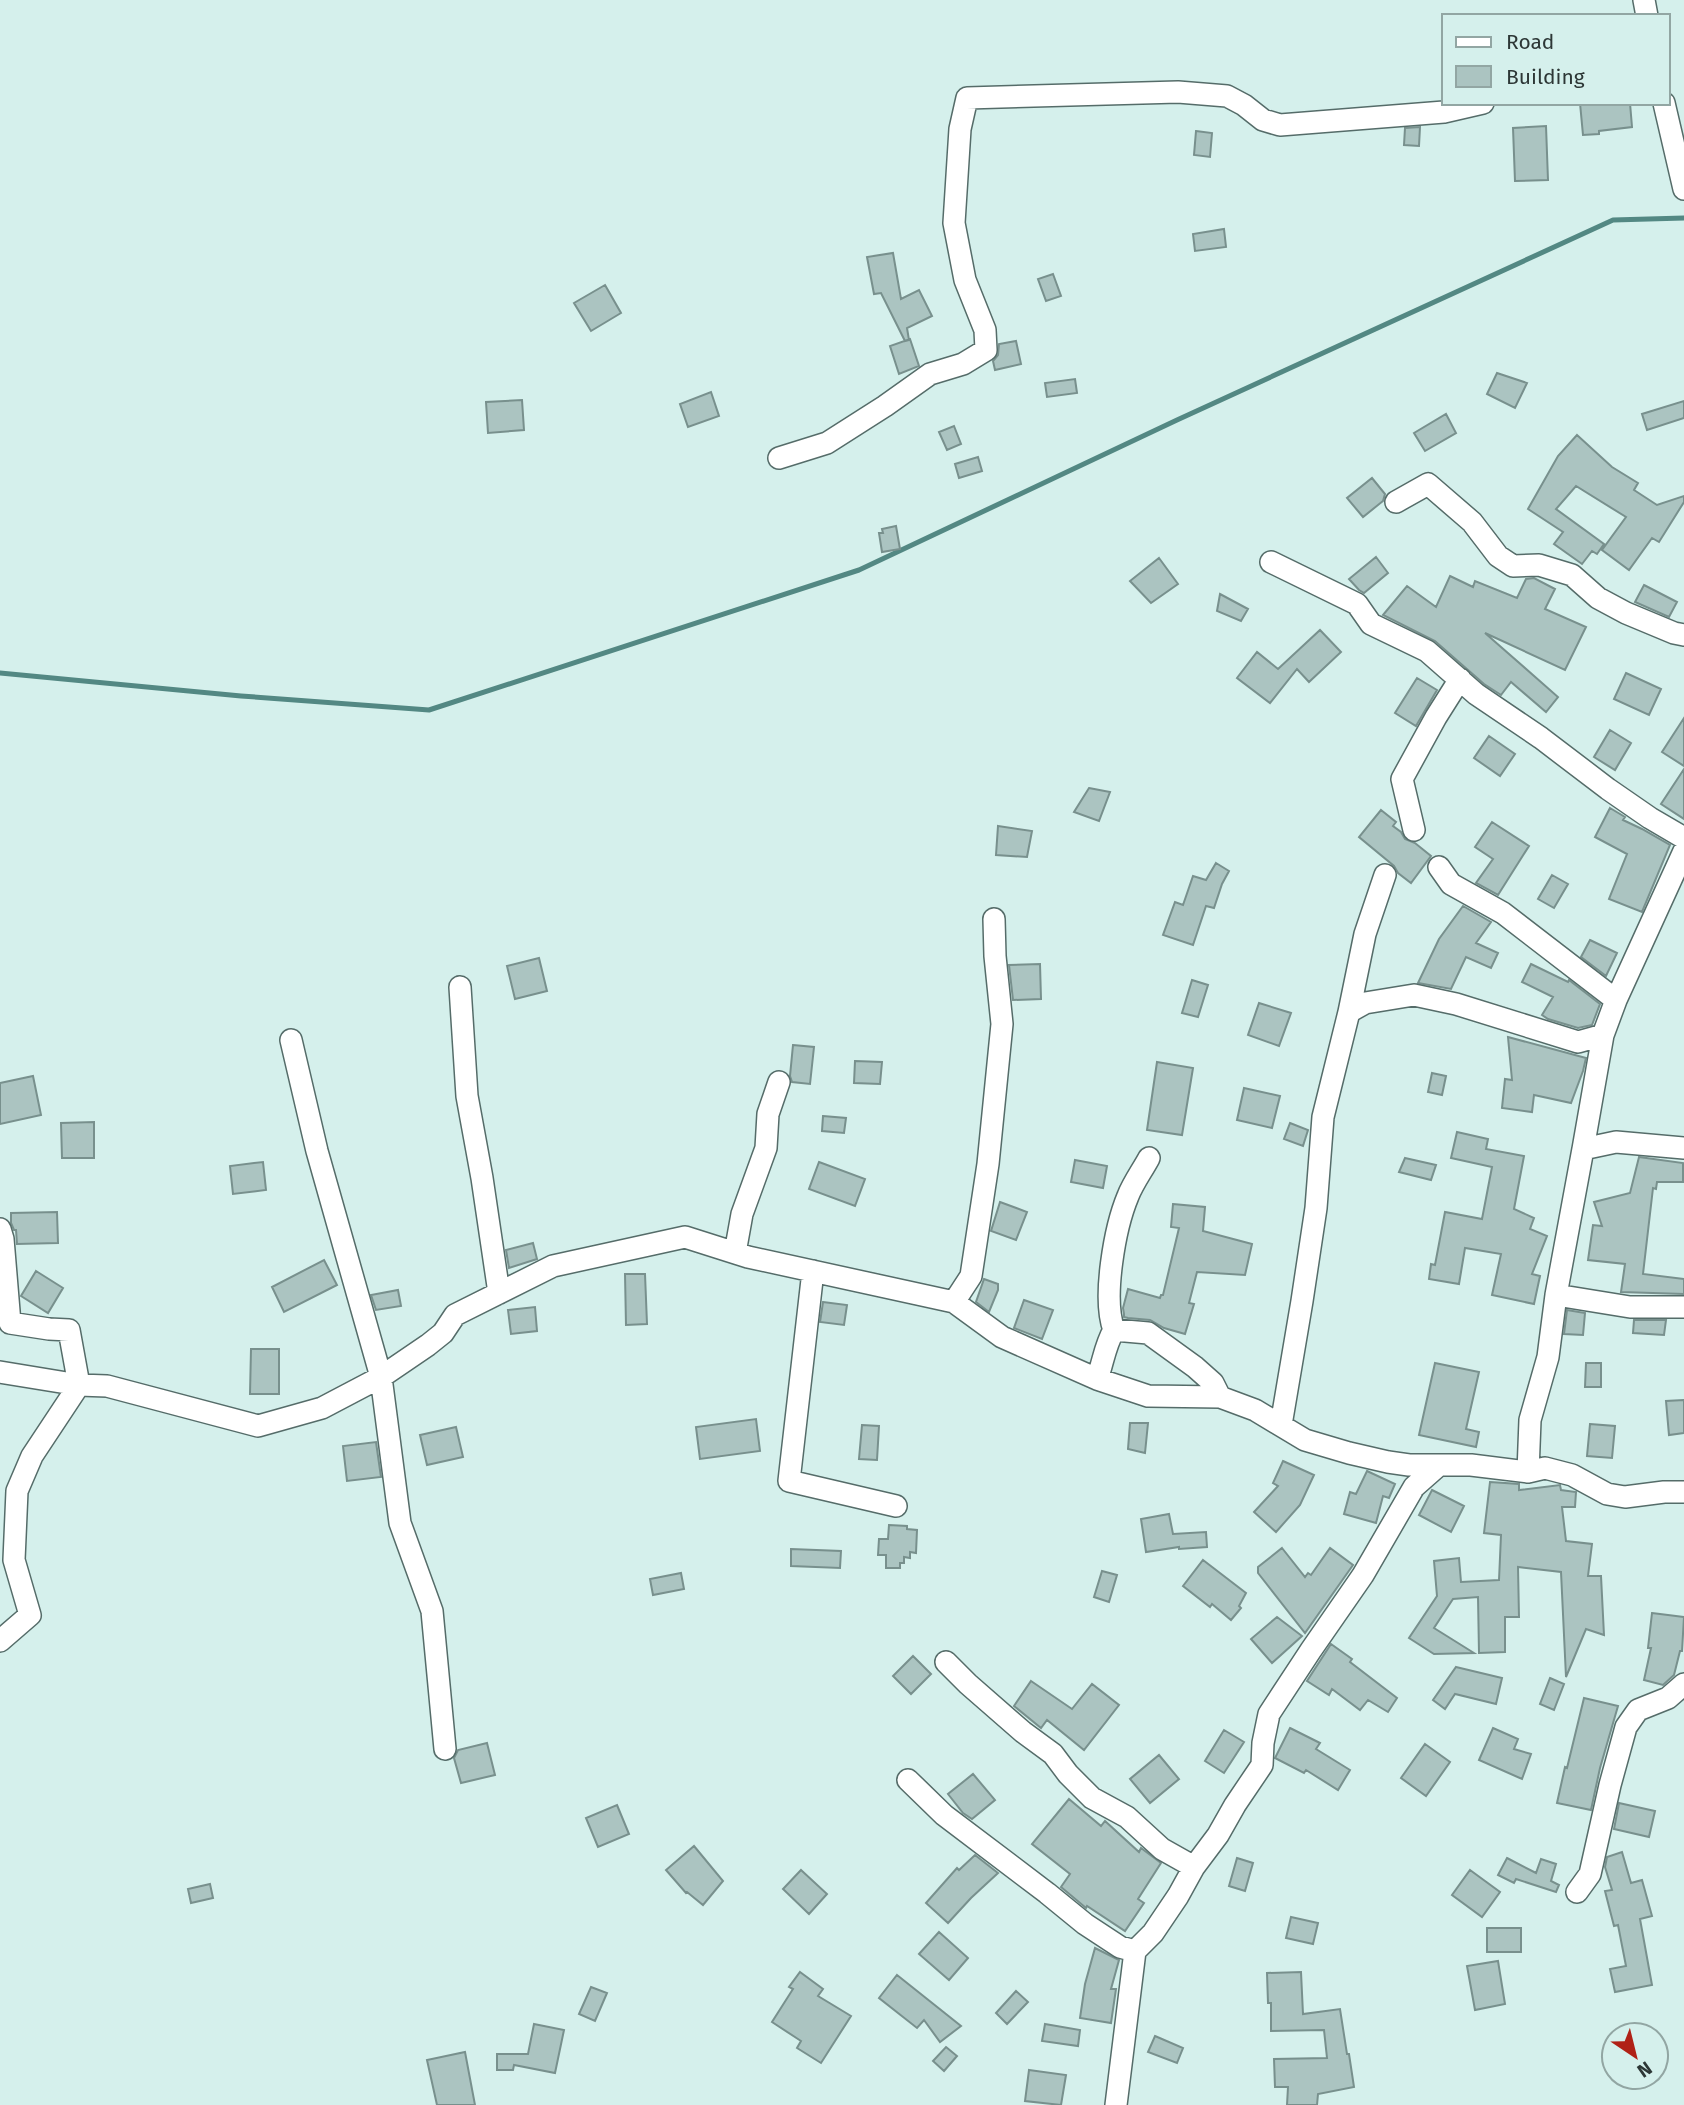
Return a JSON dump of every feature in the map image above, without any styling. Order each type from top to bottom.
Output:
[{"type":"street","points":[[779,458],[827,443],[930,374],[963,364],[986,350],[985,330],[965,280],[954,223],[960,129],[967,98],[1190,93],[1227,96],[1263,120],[1280,125],[1444,112],[1474,105]]},
{"type":"street","points":[[1664,105],[1684,189]]},
{"type":"street","points":[[1395,502],[1428,484],[1472,522],[1499,556],[1513,566],[1539,565],[1572,575],[1598,598],[1626,613],[1684,635]]},
{"type":"street","points":[[1271,562],[1357,604],[1371,624],[1427,651],[1476,694],[1541,738],[1608,789],[1684,838]]},
{"type":"street","points":[[1414,830],[1402,779],[1460,679]]},
{"type":"street","points":[[1528,1472],[1530,1420],[1548,1357],[1556,1295],[1603,1035],[1616,1000],[1684,851]]},
{"type":"street","points":[[1438,867],[1451,884],[1503,912],[1616,1000]]},
{"type":"street","points":[[1281,1425],[1316,1208],[1323,1118],[1365,934],[1385,875]]},
{"type":"street","points":[[954,1303],[971,1276],[988,1164],[1002,1024],[994,919]]},
{"type":"street","points":[[460,987],[467,1096],[499,1293]]},
{"type":"street","points":[[1349,1012],[1365,1003],[1414,995],[1456,1004],[1578,1042],[1603,1035]]},
{"type":"street","points":[[291,1040],[317,1151],[381,1377],[400,1523],[432,1611],[444,1749]]},
{"type":"street","points":[[735,1253],[742,1214],[766,1147],[768,1114],[779,1082]]},
{"type":"street","points":[[1583,1149],[1616,1142],[1684,1148]]},
{"type":"street","points":[[1097,1379],[1104,1362],[1108,1340],[1114,1330],[1111,1321],[1110,1289],[1114,1247],[1128,1197],[1149,1158]]},
{"type":"street","points":[[0,1229],[10,1323],[69,1330],[79,1385],[32,1456],[17,1491],[14,1560],[30,1615],[0,1641]]},
{"type":"street","points":[[0,1372],[79,1385],[107,1386],[258,1426],[322,1408],[381,1377],[443,1333],[456,1315],[552,1266],[685,1237],[735,1253],[954,1303],[1002,1337],[1097,1379],[1148,1396],[1220,1396],[1255,1410],[1305,1440],[1362,1456],[1388,1462],[1471,1465],[1528,1472],[1545,1468],[1572,1475],[1607,1494],[1625,1497],[1684,1492]]},
{"type":"street","points":[[813,1271],[789,1481],[896,1506]]},
{"type":"street","points":[[1556,1295],[1630,1307],[1684,1307]]},
{"type":"street","points":[[1114,1330],[1147,1333],[1195,1367],[1213,1383],[1220,1396]]},
{"type":"street","points":[[1116,2105],[1135,1951],[1153,1933],[1262,1765],[1269,1714],[1363,1575],[1414,1487],[1439,1465]]},
{"type":"street","points":[[947,1662],[1023,1732],[1053,1754],[1092,1798],[1127,1817],[1162,1849],[1194,1867]]},
{"type":"street","points":[[1577,1892],[1590,1874],[1626,1727],[1638,1710],[1668,1698],[1684,1684]]},
{"type":"street","points":[[908,1780],[944,1815],[1084,1924],[1120,1947],[1135,1951]]},
{"type":"building","points":[[1580,105],[1630,105],[1632,127],[1583,135]]},
{"type":"building","points":[[1546,126],[1548,180],[1515,181],[1513,128]]},
{"type":"building","points":[[1420,127],[1419,146],[1404,145],[1405,128]]},
{"type":"building","points":[[1196,131],[1212,133],[1210,157],[1194,155]]},
{"type":"building","points":[[1224,229],[1226,247],[1195,251],[1193,234]]},
{"type":"building","points":[[893,253],[901,299],[919,290],[932,316],[907,328],[909,340],[905,341],[881,293],[874,294],[867,257]]},
{"type":"building","points":[[1053,274],[1061,296],[1046,301],[1038,279]]},
{"type":"building","points":[[605,285],[621,313],[591,331],[574,303]]},
{"type":"building","points":[[910,339],[919,366],[899,374],[890,346]]},
{"type":"building","points":[[1016,341],[1021,364],[995,370],[993,361],[998,355],[999,344]]},
{"type":"building","points":[[1497,373],[1527,383],[1515,408],[1487,394]]},
{"type":"building","points":[[1075,379],[1077,393],[1047,397],[1045,383]]},
{"type":"building","points":[[711,392],[719,416],[688,427],[680,404]]},
{"type":"building","points":[[522,400],[524,430],[488,433],[486,402]]},
{"type":"building","points":[[1684,401],[1684,418],[1647,430],[1642,414]]},
{"type":"building","points":[[1446,414],[1456,433],[1425,451],[1414,433]]},
{"type":"building","points":[[954,426],[961,444],[947,450],[939,432]]},
{"type":"building","points":[[1577,435],[1612,467],[1638,483],[1634,490],[1657,505],[1684,496],[1684,502],[1659,542],[1652,538],[1629,570],[1602,550],[1626,517],[1576,486],[1556,509],[1604,544],[1597,554],[1592,551],[1582,564],[1554,544],[1563,532],[1528,509],[1558,456]]},
{"type":"building","points":[[978,457],[982,471],[959,478],[955,464]]},
{"type":"building","points":[[1372,478],[1385,494],[1383,501],[1363,517],[1347,498]]},
{"type":"building","points":[[896,526],[900,549],[882,552],[879,533],[883,533],[882,529]]},
{"type":"building","points":[[1376,557],[1388,573],[1364,593],[1349,579]]},
{"type":"building","points":[[1159,558],[1178,584],[1151,603],[1130,581]]},
{"type":"building","points":[[1450,576],[1473,587],[1475,581],[1517,598],[1526,579],[1534,578],[1555,589],[1545,609],[1586,627],[1565,670],[1485,633],[1558,697],[1546,712],[1511,682],[1501,695],[1484,684],[1435,641],[1383,615],[1407,586],[1436,607]]},
{"type":"building","points":[[1644,585],[1677,602],[1669,617],[1635,602]]},
{"type":"building","points":[[1220,594],[1248,609],[1241,621],[1217,611]]},
{"type":"building","points":[[1320,630],[1341,652],[1309,682],[1297,669],[1270,703],[1237,678],[1257,652],[1278,669]]},
{"type":"building","points":[[1626,673],[1661,689],[1649,715],[1614,699]]},
{"type":"building","points":[[1417,678],[1437,690],[1416,726],[1395,713]]},
{"type":"building","points":[[1684,718],[1684,766],[1662,752]]},
{"type":"building","points":[[1610,730],[1631,743],[1615,770],[1594,757]]},
{"type":"building","points":[[1489,736],[1515,754],[1500,776],[1474,758]]},
{"type":"building","points":[[1684,769],[1684,819],[1661,804]]},
{"type":"building","points":[[1089,788],[1110,792],[1099,821],[1074,812]]},
{"type":"building","points":[[1610,808],[1625,817],[1623,820],[1670,845],[1642,912],[1609,899],[1627,854],[1595,837]]},
{"type":"building","points":[[1381,810],[1396,822],[1393,826],[1405,839],[1415,843],[1431,856],[1411,883],[1359,837]]},
{"type":"building","points":[[1492,822],[1529,846],[1498,895],[1476,883],[1493,859],[1475,847]]},
{"type":"building","points":[[998,826],[1032,831],[1027,857],[996,855]]},
{"type":"building","points":[[1216,863],[1229,871],[1214,908],[1206,906],[1193,945],[1163,935],[1175,902],[1183,905],[1193,876],[1206,880]]},
{"type":"building","points":[[1552,875],[1568,884],[1554,908],[1538,899]]},
{"type":"building","points":[[1463,906],[1491,922],[1476,943],[1498,953],[1491,968],[1466,957],[1451,989],[1418,983],[1439,939]]},
{"type":"building","points":[[1590,940],[1617,953],[1606,976],[1581,957]]},
{"type":"building","points":[[539,958],[547,991],[515,999],[507,966]]},
{"type":"building","points":[[1040,964],[1041,999],[1013,1000],[1009,965]]},
{"type":"building","points":[[1531,964],[1568,982],[1569,980],[1600,1004],[1592,1025],[1578,1028],[1542,1015],[1553,997],[1522,982]]},
{"type":"building","points":[[1192,980],[1208,985],[1198,1017],[1182,1013]]},
{"type":"building","points":[[1259,1003],[1291,1013],[1279,1046],[1248,1035]]},
{"type":"building","points":[[1508,1037],[1586,1058],[1571,1103],[1534,1095],[1532,1112],[1502,1108],[1505,1079],[1512,1080]]},
{"type":"building","points":[[793,1045],[814,1047],[810,1084],[792,1082],[790,1076]]},
{"type":"building","points":[[855,1061],[882,1062],[880,1084],[854,1083]]},
{"type":"building","points":[[1157,1062],[1193,1068],[1182,1135],[1147,1130]]},
{"type":"building","points":[[1432,1073],[1446,1076],[1442,1095],[1428,1092]]},
{"type":"building","points":[[33,1076],[41,1115],[0,1124],[0,1083]]},
{"type":"building","points":[[1244,1088],[1280,1096],[1272,1128],[1237,1120]]},
{"type":"building","points":[[823,1116],[846,1118],[844,1133],[822,1131]]},
{"type":"building","points":[[94,1122],[94,1158],[62,1158],[61,1123]]},
{"type":"building","points":[[1290,1123],[1308,1130],[1303,1146],[1284,1139]]},
{"type":"building","points":[[1457,1132],[1488,1139],[1486,1149],[1524,1156],[1514,1209],[1534,1218],[1530,1229],[1547,1236],[1532,1274],[1540,1276],[1534,1304],[1492,1295],[1501,1254],[1465,1248],[1459,1284],[1429,1279],[1431,1264],[1435,1265],[1445,1212],[1482,1219],[1492,1167],[1451,1158]]},
{"type":"building","points":[[1639,1157],[1683,1163],[1683,1182],[1657,1182],[1656,1189],[1653,1188],[1643,1274],[1684,1279],[1684,1294],[1621,1292],[1625,1264],[1588,1260],[1593,1225],[1602,1226],[1594,1202],[1630,1193]]},
{"type":"building","points":[[1405,1158],[1436,1165],[1431,1180],[1399,1172]]},
{"type":"building","points":[[1075,1160],[1107,1166],[1103,1188],[1071,1182]]},
{"type":"building","points":[[263,1162],[266,1190],[233,1194],[230,1166]]},
{"type":"building","points":[[819,1162],[865,1179],[855,1206],[809,1189]]},
{"type":"building","points":[[1000,1202],[1027,1212],[1016,1240],[991,1231]]},
{"type":"building","points":[[1173,1204],[1205,1207],[1203,1231],[1252,1244],[1245,1275],[1197,1272],[1189,1303],[1194,1304],[1185,1334],[1164,1328],[1150,1320],[1124,1317],[1123,1308],[1128,1289],[1160,1298],[1163,1295],[1179,1228],[1171,1227]]},
{"type":"building","points":[[57,1212],[58,1243],[17,1244],[11,1213]]},
{"type":"building","points":[[533,1243],[537,1259],[509,1268],[506,1250]]},
{"type":"building","points":[[324,1260],[337,1285],[284,1312],[272,1287]]},
{"type":"building","points":[[36,1271],[63,1288],[48,1313],[21,1296]]},
{"type":"building","points":[[625,1274],[645,1274],[647,1324],[626,1325]]},
{"type":"building","points":[[984,1279],[998,1284],[989,1312],[976,1302]]},
{"type":"building","points":[[398,1290],[401,1306],[376,1310],[371,1295]]},
{"type":"building","points":[[1024,1300],[1053,1310],[1042,1339],[1014,1328]]},
{"type":"building","points":[[823,1302],[847,1305],[844,1325],[820,1322]]},
{"type":"building","points":[[535,1307],[537,1331],[511,1334],[508,1310]]},
{"type":"building","points":[[1567,1310],[1585,1313],[1583,1335],[1564,1334]]},
{"type":"building","points":[[1634,1320],[1666,1320],[1664,1335],[1633,1333]]},
{"type":"building","points":[[251,1349],[279,1349],[279,1394],[250,1394]]},
{"type":"building","points":[[1435,1363],[1479,1372],[1466,1429],[1479,1432],[1476,1447],[1419,1435]]},
{"type":"building","points":[[1586,1363],[1601,1363],[1601,1387],[1585,1387]]},
{"type":"building","points":[[1684,1400],[1684,1433],[1669,1435],[1666,1401]]},
{"type":"building","points":[[756,1419],[760,1451],[700,1459],[696,1427]]},
{"type":"building","points":[[1130,1423],[1148,1423],[1145,1453],[1128,1449]]},
{"type":"building","points":[[1590,1424],[1615,1426],[1612,1458],[1587,1456]]},
{"type":"building","points":[[862,1425],[879,1426],[877,1460],[859,1459]]},
{"type":"building","points":[[456,1427],[463,1457],[427,1465],[420,1435]]},
{"type":"building","points":[[376,1442],[381,1477],[347,1481],[343,1446]]},
{"type":"building","points":[[1283,1461],[1314,1475],[1300,1505],[1276,1532],[1254,1512],[1278,1486],[1273,1483]]},
{"type":"building","points":[[1367,1471],[1395,1484],[1389,1498],[1383,1496],[1376,1523],[1344,1514],[1350,1492],[1356,1494]]},
{"type":"building","points":[[1490,1482],[1519,1484],[1519,1490],[1560,1485],[1561,1490],[1576,1492],[1575,1507],[1562,1507],[1566,1541],[1592,1544],[1588,1576],[1601,1576],[1604,1635],[1586,1629],[1566,1677],[1561,1572],[1518,1567],[1519,1617],[1505,1617],[1505,1652],[1479,1653],[1478,1597],[1453,1599],[1434,1628],[1474,1653],[1434,1654],[1409,1638],[1437,1596],[1434,1561],[1459,1558],[1461,1582],[1499,1580],[1501,1535],[1484,1533]]},
{"type":"building","points":[[1432,1490],[1464,1506],[1451,1532],[1419,1515]]},
{"type":"building","points":[[1169,1514],[1173,1534],[1206,1532],[1207,1547],[1179,1547],[1146,1552],[1141,1519]]},
{"type":"building","points":[[889,1525],[907,1526],[907,1529],[917,1530],[916,1553],[910,1552],[910,1558],[904,1557],[900,1568],[886,1568],[886,1555],[878,1555],[879,1539],[888,1539]]},
{"type":"building","points":[[1282,1548],[1305,1577],[1308,1573],[1311,1575],[1330,1548],[1353,1565],[1305,1633],[1258,1573],[1258,1567]]},
{"type":"building","points":[[791,1549],[841,1551],[840,1568],[791,1566]]},
{"type":"building","points":[[1203,1560],[1246,1593],[1239,1606],[1241,1608],[1231,1620],[1183,1586]]},
{"type":"building","points":[[1102,1571],[1117,1575],[1109,1602],[1094,1597]]},
{"type":"building","points":[[681,1573],[684,1589],[653,1595],[650,1579]]},
{"type":"building","points":[[1652,1613],[1684,1617],[1682,1651],[1674,1675],[1663,1685],[1644,1680],[1651,1648],[1648,1648]]},
{"type":"building","points":[[1277,1617],[1302,1636],[1272,1663],[1251,1639]]},
{"type":"building","points":[[1331,1644],[1397,1698],[1388,1712],[1368,1700],[1360,1710],[1332,1689],[1329,1695],[1307,1681]]},
{"type":"building","points":[[913,1656],[931,1674],[911,1694],[893,1676]]},
{"type":"building","points":[[1456,1667],[1502,1678],[1496,1704],[1455,1694],[1445,1709],[1433,1700]]},
{"type":"building","points":[[1550,1678],[1564,1684],[1554,1710],[1540,1704]]},
{"type":"building","points":[[1031,1681],[1072,1709],[1092,1684],[1119,1705],[1084,1750],[1047,1720],[1041,1728],[1014,1706]]},
{"type":"building","points":[[1584,1698],[1618,1706],[1591,1810],[1557,1803]]},
{"type":"building","points":[[1290,1728],[1320,1743],[1316,1749],[1350,1770],[1338,1790],[1306,1770],[1304,1773],[1275,1758]]},
{"type":"building","points":[[1493,1728],[1518,1739],[1514,1749],[1531,1754],[1522,1779],[1479,1760]]},
{"type":"building","points":[[1224,1730],[1244,1742],[1224,1773],[1205,1761]]},
{"type":"building","points":[[487,1743],[495,1775],[461,1783],[454,1758],[458,1750]]},
{"type":"building","points":[[1425,1744],[1450,1762],[1426,1796],[1401,1778]]},
{"type":"building","points":[[1159,1755],[1179,1779],[1150,1803],[1130,1779]]},
{"type":"building","points":[[973,1774],[995,1800],[972,1819],[963,1813],[948,1794]]},
{"type":"building","points":[[1069,1799],[1101,1826],[1105,1821],[1139,1852],[1141,1848],[1161,1863],[1138,1899],[1144,1903],[1125,1931],[1087,1906],[1086,1908],[1061,1887],[1070,1874],[1032,1844]]},
{"type":"building","points":[[1619,1803],[1655,1811],[1649,1837],[1614,1829]]},
{"type":"building","points":[[617,1805],[629,1834],[598,1847],[586,1818]]},
{"type":"building","points":[[694,1846],[723,1881],[703,1905],[686,1893],[666,1870]]},
{"type":"building","points":[[1622,1852],[1631,1883],[1642,1880],[1652,1916],[1640,1919],[1652,1985],[1615,1992],[1610,1969],[1626,1966],[1618,1925],[1614,1926],[1605,1891],[1612,1890],[1605,1867],[1607,1857]]},
{"type":"building","points":[[975,1855],[998,1873],[948,1923],[926,1903],[957,1868],[959,1870]]},
{"type":"building","points":[[1237,1858],[1253,1863],[1245,1891],[1229,1886]]},
{"type":"building","points":[[1507,1858],[1536,1873],[1541,1859],[1556,1864],[1551,1881],[1559,1885],[1556,1892],[1516,1879],[1514,1883],[1498,1875]]},
{"type":"building","points":[[801,1870],[827,1894],[809,1914],[783,1889]]},
{"type":"building","points":[[1470,1870],[1500,1892],[1482,1917],[1452,1895]]},
{"type":"building","points":[[210,1884],[213,1898],[191,1903],[188,1889]]},
{"type":"building","points":[[1291,1917],[1318,1923],[1313,1944],[1286,1938]]},
{"type":"building","points":[[1487,1928],[1521,1928],[1521,1952],[1487,1952]]},
{"type":"building","points":[[939,1932],[968,1958],[949,1980],[919,1954]]},
{"type":"building","points":[[1095,1948],[1119,1960],[1111,1989],[1116,1989],[1111,2023],[1080,2018],[1085,1984]]},
{"type":"building","points":[[1498,1961],[1505,2004],[1475,2010],[1467,1966]]},
{"type":"building","points":[[800,1972],[823,1989],[818,1996],[851,2016],[821,2063],[797,2048],[801,2041],[772,2022],[793,1989],[789,1987]]},
{"type":"building","points":[[1301,1972],[1303,2014],[1340,2009],[1354,2087],[1318,2094],[1317,2105],[1287,2105],[1288,2087],[1275,2087],[1274,2059],[1327,2058],[1324,2030],[1271,2031],[1267,1973]]},
{"type":"building","points":[[897,1975],[961,2026],[940,2042],[924,2020],[917,2028],[879,1998]]},
{"type":"building","points":[[591,1987],[607,1993],[595,2021],[579,2014]]},
{"type":"building","points":[[1016,1991],[1028,2002],[1007,2024],[996,2013]]},
{"type":"building","points":[[534,2024],[564,2030],[555,2073],[514,2065],[513,2070],[497,2070],[497,2054],[528,2054]]},
{"type":"building","points":[[1045,2024],[1080,2030],[1078,2046],[1042,2041]]},
{"type":"building","points":[[1155,2036],[1183,2048],[1177,2063],[1148,2052]]},
{"type":"building","points":[[946,2047],[957,2056],[944,2071],[933,2061]]},
{"type":"building","points":[[465,2052],[475,2105],[437,2105],[427,2060]]},
{"type":"building","points":[[1029,2070],[1066,2075],[1061,2105],[1025,2101]]},
{"type":"waterway","points":[[0,673],[241,696],[429,710],[859,570],[1177,420],[1613,220],[1684,218]]}]
